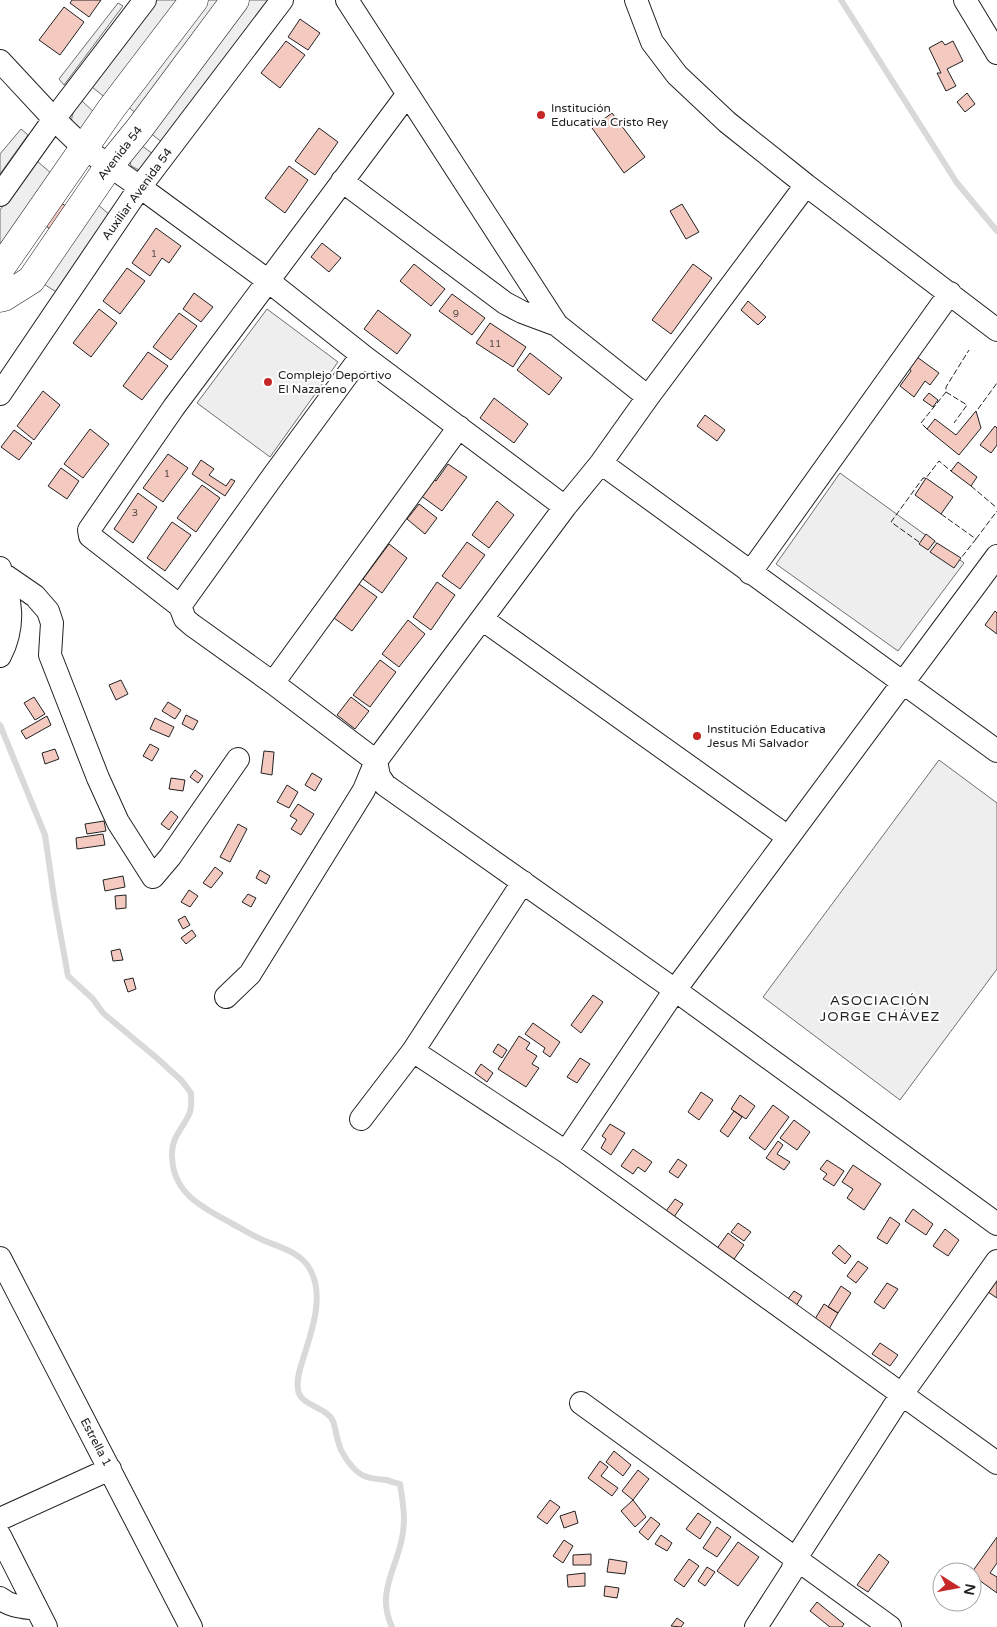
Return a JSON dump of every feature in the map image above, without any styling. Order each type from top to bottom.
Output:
[{"type":"main road","name":"Avenida 54","points":[[5,281],[84,148],[194,0]]},
{"type":"main road","name":"Avenida 54","points":[[5,281],[31,280],[109,166],[139,129],[235,0]]},
{"type":"street","points":[[0,195],[54,119],[145,0]]},
{"type":"street","name":"Auxiliar Avenida 54","points":[[0,394],[140,187],[282,0]]},
{"type":"street","points":[[347,0],[557,326]]},
{"type":"street","points":[[636,0],[652,42],[677,75],[726,122],[997,330]]},
{"type":"street","points":[[965,0],[997,53]]},
{"type":"street","points":[[979,23],[983,0]]},
{"type":"street","points":[[0,61],[84,148],[267,280],[362,355],[565,507]]},
{"type":"street","points":[[407,95],[174,407],[89,530],[90,536],[180,606],[185,619],[192,625],[273,683],[376,761],[379,776],[385,785],[675,990],[997,1224]]},
{"type":"street","points":[[342,181],[505,303],[557,326],[648,397]]},
{"type":"street","points":[[226,997],[250,974],[364,790],[376,761],[565,507],[600,464],[806,185]]},
{"type":"street","points":[[750,573],[950,293]]},
{"type":"street","points":[[180,606],[362,355]]},
{"type":"street","points":[[273,683],[459,427]]},
{"type":"street","points":[[600,464],[903,681],[997,751]]},
{"type":"street","points":[[566,1152],[675,990],[997,556]]},
{"type":"street","points":[[0,656],[7,643],[11,626],[10,606],[1,571]]},
{"type":"street","points":[[1,571],[35,596],[48,611],[52,622],[50,655],[94,769],[118,822],[153,877],[170,857],[238,759]]},
{"type":"street","points":[[482,619],[788,837]]},
{"type":"street","points":[[361,1119],[413,1051],[523,882]]},
{"type":"street","points":[[413,1051],[566,1152],[997,1462]]},
{"type":"street","name":"Estrella 1","points":[[0,1258],[191,1627]]},
{"type":"street","points":[[756,1627],[792,1571],[796,1558],[902,1394],[997,1261]]},
{"type":"street","points":[[581,1403],[890,1627]]},
{"type":"street","points":[[0,1519],[110,1469]]},
{"type":"street","points":[[0,1536],[42,1618]]},
{"type":"street","points":[[0,1598],[42,1618]]},
{"type":"shaded area","points":[[157,0],[182,0],[107,99],[92,87]]},
{"type":"shaded area","points":[[207,0],[223,0],[137,114],[127,106]]},
{"type":"shaded area","points":[[248,0],[270,0],[163,143],[149,132]]},
{"type":"shaded area","points":[[118,3],[123,6],[64,85],[59,79]]},
{"type":"shaded area","points":[[82,101],[96,114],[81,129],[72,124],[72,117]]},
{"type":"shaded area","points":[[21,129],[28,135],[0,174],[0,154]]},
{"type":"shaded area","points":[[140,144],[154,155],[139,170],[131,166],[130,161]]},
{"type":"shaded area","points":[[37,161],[52,174],[0,250],[0,210]]},
{"type":"shaded area","points":[[96,203],[111,216],[58,293],[42,283]]},
{"type":"shaded area","points":[[267,309],[338,362],[270,457],[197,403]]},
{"type":"shaded area","points":[[840,473],[964,563],[898,651],[776,564]]},
{"type":"shaded area","points":[[939,760],[997,803],[997,969],[900,1100],[763,997]]},
{"type":"building","points":[[72,0],[101,0],[89,17],[70,3]]},
{"type":"building","points":[[64,7],[84,22],[60,55],[39,40]]},
{"type":"building","points":[[300,19],[320,33],[308,50],[288,37]]},
{"type":"building","points":[[286,41],[305,55],[280,88],[261,73]]},
{"type":"building","points":[[942,41],[945,45],[953,41],[963,61],[947,69],[956,86],[946,91],[937,73],[941,73],[929,48]]},
{"type":"building","points":[[967,93],[975,104],[965,112],[957,102]]},
{"type":"building","points":[[612,113],[645,157],[624,173],[592,128]]},
{"type":"building","points":[[319,128],[338,142],[315,175],[295,161]]},
{"type":"building","points":[[289,166],[308,180],[285,213],[265,198]]},
{"type":"building","points":[[59,201],[68,208],[53,232],[44,224]]},
{"type":"building","points":[[682,204],[699,232],[686,239],[670,211]]},
{"type":"building","points":[[156,228],[181,246],[169,263],[162,258],[150,276],[132,263]]},
{"type":"building","points":[[322,243],[341,258],[329,272],[311,257]]},
{"type":"building","points":[[414,264],[445,289],[431,306],[400,281]]},
{"type":"building","points":[[693,264],[712,278],[671,334],[652,320]]},
{"type":"building","points":[[127,268],[145,281],[120,314],[103,301]]},
{"type":"building","points":[[194,293],[213,307],[201,322],[183,309]]},
{"type":"building","points":[[452,294],[485,318],[472,335],[439,311]]},
{"type":"building","points":[[748,301],[766,317],[758,325],[741,310]]},
{"type":"building","points":[[99,309],[117,323],[91,357],[73,343]]},
{"type":"building","points":[[378,310],[411,335],[397,354],[364,329]]},
{"type":"building","points":[[179,313],[197,326],[171,360],[153,347]]},
{"type":"building","points":[[490,323],[526,347],[513,367],[476,343]]},
{"type":"building","points":[[148,352],[168,366],[142,400],[123,386]]},
{"type":"building","points":[[530,353],[562,378],[549,395],[517,370]]},
{"type":"building","points":[[917,357],[939,373],[930,385],[925,381],[914,397],[900,386],[911,371],[909,368]]},
{"type":"building","points":[[43,391],[60,405],[34,440],[17,426]]},
{"type":"building","points":[[929,393],[938,400],[933,407],[923,400]]},
{"type":"building","points":[[494,398],[528,424],[514,443],[480,418]]},
{"type":"building","points":[[976,411],[981,428],[959,455],[927,429],[935,419],[956,435]]},
{"type":"building","points":[[705,415],[725,430],[717,441],[697,426]]},
{"type":"building","points":[[995,426],[997,428],[997,445],[991,453],[980,445]]},
{"type":"building","points":[[90,429],[109,444],[83,478],[64,464]]},
{"type":"building","points":[[14,430],[32,443],[19,460],[1,447]]},
{"type":"building","points":[[168,454],[188,468],[163,502],[143,488]]},
{"type":"building","points":[[201,460],[214,469],[209,475],[226,486],[231,479],[235,481],[225,496],[192,474]]},
{"type":"building","points":[[958,462],[977,477],[971,486],[951,471]]},
{"type":"building","points":[[448,464],[467,477],[442,511],[420,495],[433,479],[436,481]]},
{"type":"building","points":[[61,468],[79,481],[67,499],[48,486]]},
{"type":"building","points":[[926,478],[953,497],[941,514],[915,495]]},
{"type":"building","points":[[202,485],[220,498],[196,532],[177,518]]},
{"type":"building","points":[[138,493],[157,507],[133,543],[114,529]]},
{"type":"building","points":[[497,501],[514,515],[489,548],[472,535]]},
{"type":"building","points":[[419,504],[437,518],[425,534],[407,519]]},
{"type":"building","points":[[172,522],[191,535],[165,571],[147,558]]},
{"type":"building","points":[[926,534],[935,541],[928,550],[919,544]]},
{"type":"building","points":[[467,542],[485,555],[460,589],[442,576]]},
{"type":"building","points":[[937,543],[961,558],[954,568],[930,552]]},
{"type":"building","points":[[389,544],[407,558],[382,593],[363,579]]},
{"type":"building","points":[[437,582],[455,595],[431,630],[413,617]]},
{"type":"building","points":[[359,584],[377,597],[352,631],[334,618]]},
{"type":"building","points":[[995,611],[997,613],[997,634],[985,625]]},
{"type":"building","points":[[408,620],[425,634],[399,667],[382,654]]},
{"type":"building","points":[[380,660],[396,672],[370,707],[353,695]]},
{"type":"building","points":[[121,680],[128,694],[116,700],[109,685]]},
{"type":"building","points":[[34,697],[45,714],[35,720],[24,703]]},
{"type":"building","points":[[351,697],[369,711],[355,729],[337,715]]},
{"type":"building","points":[[168,702],[181,710],[175,719],[162,711]]},
{"type":"building","points":[[186,715],[198,721],[193,730],[182,724]]},
{"type":"building","points":[[47,716],[51,725],[26,739],[21,731]]},
{"type":"building","points":[[155,718],[174,727],[169,737],[150,729]]},
{"type":"building","points":[[150,744],[159,749],[152,761],[143,756]]},
{"type":"building","points":[[55,749],[59,759],[45,764],[42,753]]},
{"type":"building","points":[[264,751],[274,752],[272,775],[261,773]]},
{"type":"building","points":[[195,770],[203,776],[198,783],[190,777]]},
{"type":"building","points":[[312,773],[322,779],[315,791],[305,785]]},
{"type":"building","points":[[171,778],[185,780],[183,791],[169,789]]},
{"type":"building","points":[[287,785],[298,792],[289,808],[277,802]]},
{"type":"building","points":[[298,804],[314,814],[301,835],[291,829],[297,820],[290,816]]},
{"type":"building","points":[[171,811],[178,817],[169,830],[161,824]]},
{"type":"building","points":[[104,821],[106,831],[87,834],[85,824]]},
{"type":"building","points":[[238,824],[247,829],[230,862],[220,857]]},
{"type":"building","points":[[103,834],[105,845],[77,849],[76,838]]},
{"type":"building","points":[[215,867],[223,873],[211,888],[203,883]]},
{"type":"building","points":[[260,870],[270,876],[266,884],[256,878]]},
{"type":"building","points":[[123,876],[125,887],[105,891],[103,880]]},
{"type":"building","points":[[189,890],[198,896],[190,907],[181,902]]},
{"type":"building","points":[[248,894],[256,898],[251,907],[242,902]]},
{"type":"building","points":[[126,895],[126,908],[116,909],[115,896]]},
{"type":"building","points":[[185,916],[190,925],[183,929],[178,920]]},
{"type":"building","points":[[192,930],[196,936],[186,944],[181,938]]},
{"type":"building","points":[[120,949],[123,960],[113,961],[111,951]]},
{"type":"building","points":[[133,978],[136,989],[128,992],[124,980]]},
{"type":"building","points":[[593,995],[603,1002],[581,1033],[571,1025]]},
{"type":"building","points":[[533,1023],[560,1042],[550,1057],[543,1052],[545,1048],[525,1034]]},
{"type":"building","points":[[519,1036],[530,1043],[526,1049],[537,1056],[532,1064],[539,1068],[526,1087],[498,1069]]},
{"type":"building","points":[[498,1044],[507,1050],[502,1058],[493,1052]]},
{"type":"building","points":[[580,1058],[590,1064],[577,1083],[567,1077]]},
{"type":"building","points":[[481,1064],[493,1073],[487,1082],[475,1073]]},
{"type":"building","points":[[701,1092],[713,1100],[699,1120],[688,1112]]},
{"type":"building","points":[[740,1095],[755,1106],[746,1119],[731,1109]]},
{"type":"building","points":[[773,1105],[789,1117],[765,1150],[749,1138]]},
{"type":"building","points":[[734,1111],[742,1117],[728,1137],[720,1131]]},
{"type":"building","points":[[794,1120],[810,1132],[797,1150],[780,1138]]},
{"type":"building","points":[[610,1124],[625,1133],[611,1155],[601,1148],[606,1139],[602,1136]]},
{"type":"building","points":[[778,1141],[783,1145],[777,1154],[790,1162],[784,1170],[766,1158]]},
{"type":"building","points":[[633,1149],[652,1162],[645,1172],[638,1167],[633,1174],[621,1166]]},
{"type":"building","points":[[678,1159],[687,1165],[678,1178],[669,1172]]},
{"type":"building","points":[[827,1160],[844,1171],[834,1186],[823,1179],[827,1174],[820,1169]]},
{"type":"building","points":[[853,1165],[881,1184],[864,1210],[847,1198],[853,1189],[842,1182]]},
{"type":"building","points":[[675,1199],[683,1204],[674,1217],[666,1211]]},
{"type":"building","points":[[913,1209],[933,1224],[926,1235],[905,1221]]},
{"type":"building","points":[[890,1217],[900,1224],[887,1244],[877,1238]]},
{"type":"building","points":[[738,1223],[751,1232],[744,1241],[731,1232]]},
{"type":"building","points":[[945,1229],[959,1240],[948,1256],[933,1246]]},
{"type":"building","points":[[728,1233],[744,1245],[732,1262],[716,1250]]},
{"type":"building","points":[[839,1245],[851,1256],[845,1264],[832,1253]]},
{"type":"building","points":[[858,1261],[868,1268],[856,1283],[847,1276]]},
{"type":"building","points":[[997,1280],[997,1298],[988,1292]]},
{"type":"building","points":[[887,1283],[898,1289],[884,1309],[874,1302]]},
{"type":"building","points":[[841,1286],[851,1293],[838,1313],[828,1307]]},
{"type":"building","points":[[794,1291],[802,1296],[796,1306],[787,1300]]},
{"type":"building","points":[[824,1304],[838,1313],[829,1329],[815,1319]]},
{"type":"building","points":[[880,1343],[898,1355],[890,1366],[872,1354]]},
{"type":"building","points":[[614,1451],[631,1465],[623,1476],[606,1462]]},
{"type":"building","points":[[600,1461],[608,1467],[601,1476],[618,1488],[612,1496],[588,1478]]},
{"type":"building","points":[[638,1470],[649,1479],[633,1500],[622,1491]]},
{"type":"building","points":[[550,1500],[560,1507],[547,1524],[537,1517]]},
{"type":"building","points":[[633,1500],[646,1517],[635,1527],[621,1511]]},
{"type":"building","points":[[575,1511],[578,1523],[564,1528],[560,1516]]},
{"type":"building","points":[[698,1513],[711,1522],[700,1539],[686,1529]]},
{"type":"building","points":[[651,1517],[660,1524],[648,1540],[639,1532]]},
{"type":"building","points":[[717,1527],[731,1537],[717,1557],[703,1548]]},
{"type":"building","points":[[661,1535],[672,1543],[667,1551],[655,1544]]},
{"type":"building","points":[[997,1537],[997,1563],[990,1573],[997,1577],[997,1593],[982,1582],[982,1562],[979,1562]]},
{"type":"building","points":[[564,1540],[573,1546],[563,1563],[553,1556]]},
{"type":"building","points":[[738,1542],[759,1557],[738,1586],[717,1571]]},
{"type":"building","points":[[591,1554],[591,1565],[573,1565],[573,1555]]},
{"type":"building","points":[[879,1554],[889,1562],[868,1592],[857,1585]]},
{"type":"building","points":[[609,1559],[627,1562],[625,1574],[607,1572]]},
{"type":"building","points":[[689,1559],[699,1566],[684,1587],[674,1580]]},
{"type":"building","points":[[707,1567],[715,1572],[705,1586],[698,1581]]},
{"type":"building","points":[[585,1573],[585,1586],[568,1587],[567,1575]]},
{"type":"building","points":[[605,1586],[619,1588],[617,1598],[604,1596]]},
{"type":"building","points":[[817,1602],[844,1624],[842,1627],[830,1627],[810,1611]]},
{"type":"building","points":[[677,1618],[684,1623],[681,1627],[671,1626]]},
{"type":"waterway","points":[[841,0],[957,183],[997,231]]},
{"type":"waterway","points":[[0,725],[45,835],[68,976],[93,999],[103,1013],[158,1059],[182,1081],[191,1093],[190,1112],[172,1149],[174,1169],[183,1190],[210,1211],[256,1237],[297,1255],[311,1271],[315,1281],[317,1302],[313,1325],[298,1376],[300,1395],[308,1403],[330,1416],[341,1450],[355,1470],[367,1477],[400,1484],[404,1524],[399,1550],[389,1582],[386,1603],[392,1627]]},
{"type":"fence","points":[[927,429],[921,423],[946,392],[946,387],[969,350]]},
{"type":"fence","points":[[978,409],[997,383]]},
{"type":"fence","points":[[946,392],[967,405],[954,423]]},
{"type":"fence","points":[[919,542],[891,522],[923,478],[926,478],[939,461],[951,471]]},
{"type":"fence","points":[[971,486],[997,508]]},
{"type":"fence","points":[[976,539],[997,511]]},
{"type":"fence","points":[[941,514],[976,539],[961,558]]},
{"type":"place","name":"Institución Educativa Cristo Rey","points":[[541,115]]},
{"type":"place","name":"Complejo Deportivo El Nazareno","points":[[268,382]]},
{"type":"place","name":"Institución Educativa Jesus Mi Salvador","points":[[697,736]]},
{"type":"district","name":"ASOCIACIÓN JORGE CHÁVEZ","points":[[880,1008]]}]
